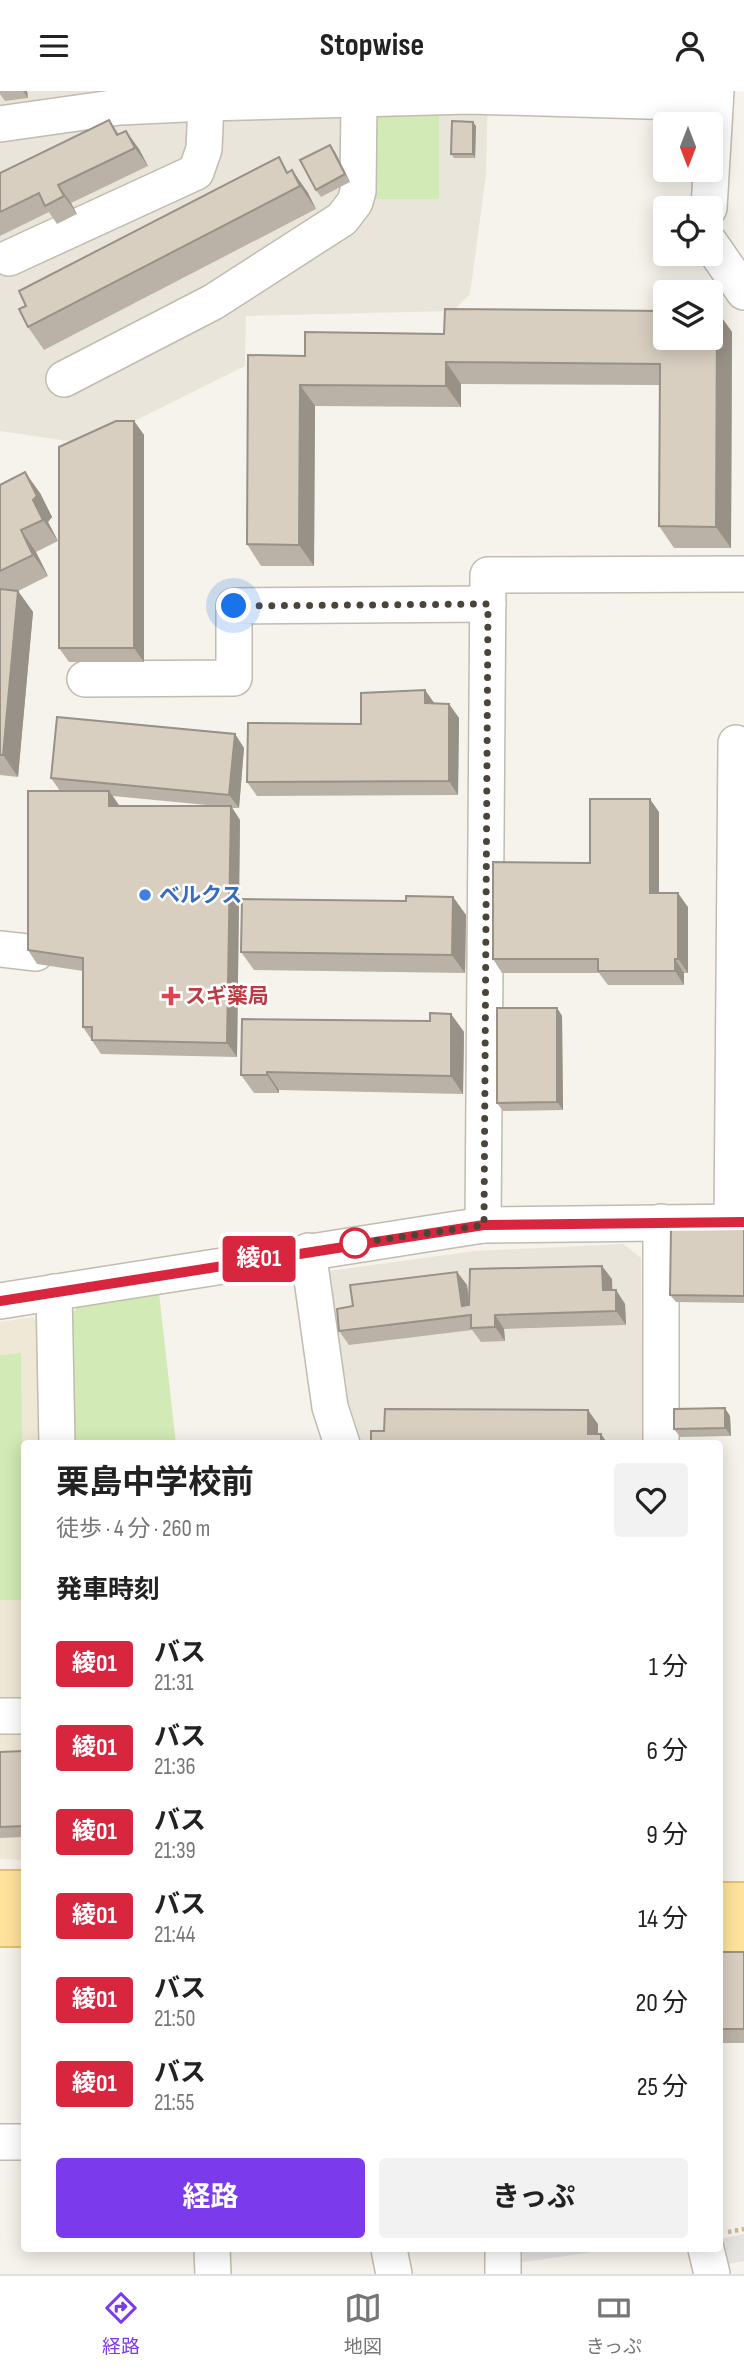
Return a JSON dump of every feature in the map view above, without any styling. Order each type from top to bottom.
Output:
[{"type":"main road","points":[[0,1890],[21,1890]]},
{"type":"main road","points":[[723,1902],[744,1902]]},
{"type":"main road","points":[[0,1927],[21,1927]]},
{"type":"main road","points":[[723,1933],[744,1933]]},
{"type":"street","points":[[0,124],[199,99],[359,100],[469,94],[715,97],[710,196]]},
{"type":"street","points":[[9,258],[196,172],[204,149],[199,99]]},
{"type":"street","points":[[64,379],[213,302],[350,211],[358,191],[359,100]]},
{"type":"street","points":[[723,263],[744,292]]},
{"type":"street","points":[[484,1225],[488,575],[744,575]]},
{"type":"street","points":[[85,679],[234,678],[234,606],[488,604]]},
{"type":"street","points":[[0,1301],[484,1225],[738,1222],[740,852],[736,743]]},
{"type":"street","points":[[0,949],[36,953]]},
{"type":"street","points":[[661,1222],[662,1440]]},
{"type":"street","points":[[307,1251],[330,1407],[341,1440]]},
{"type":"street","points":[[54,1292],[57,1440]]},
{"type":"street","points":[[0,1716],[21,1716]]},
{"type":"street","points":[[0,2142],[21,2142]]},
{"type":"street","points":[[212,2252],[213,2274]]},
{"type":"street","points":[[390,2252],[394,2274]]},
{"type":"street","points":[[503,2252],[503,2274]]},
{"type":"street","points":[[707,2252],[712,2274]]},
{"type":"shaded area","points":[[0,91],[488,91],[486,174],[470,294],[453,311],[246,316],[245,366],[88,444],[0,431]]},
{"type":"shaded area","points":[[623,1244],[641,1258],[643,1440],[329,1440],[300,1275],[474,1251]]},
{"type":"shaded area","points":[[33,1317],[40,1325],[43,1440],[21,1440],[21,1860],[0,1859],[0,1322]]},
{"type":"shaded area","points":[[744,2234],[744,2261],[722,2265],[723,2238]]},
{"type":"shaded area","points":[[517,2252],[593,2252],[517,2263]]},
{"type":"green space","points":[[439,116],[439,199],[366,199],[366,117]]},
{"type":"green space","points":[[159,1293],[176,1440],[73,1440],[69,1319],[77,1307]]},
{"type":"green space","points":[[21,1353],[21,1600],[0,1600],[0,1355]]},
{"type":"building","points":[[109,120],[117,135],[126,131],[135,148],[58,185],[64,196],[45,206],[39,193],[0,212],[0,173]]},
{"type":"building","points":[[452,121],[473,122],[473,154],[451,154]]},
{"type":"building","points":[[330,145],[345,174],[316,190],[300,160]]},
{"type":"building","points":[[279,157],[287,173],[292,170],[300,186],[28,327],[19,309],[26,306],[19,291]]},
{"type":"building","points":[[445,309],[653,311],[653,350],[717,350],[716,527],[659,526],[660,364],[446,362],[446,386],[300,385],[299,545],[247,544],[248,355],[305,356],[305,332],[444,334]]},
{"type":"building","points":[[116,421],[134,421],[134,648],[59,648],[59,447]]},
{"type":"building","points":[[25,472],[37,496],[33,500],[43,520],[21,530],[33,555],[0,571],[0,485]]},
{"type":"building","points":[[0,589],[18,591],[3,755],[0,755]]},
{"type":"building","points":[[425,690],[425,703],[449,704],[449,781],[247,782],[248,723],[361,724],[361,693]]},
{"type":"building","points":[[57,717],[235,734],[229,795],[51,778]]},
{"type":"building","points":[[28,791],[109,791],[109,806],[231,806],[227,1043],[92,1040],[92,1027],[83,1027],[83,958],[28,950]]},
{"type":"building","points":[[590,799],[650,799],[650,893],[678,893],[678,959],[675,959],[675,971],[598,971],[598,959],[493,959],[493,862],[590,863]]},
{"type":"building","points":[[406,896],[453,897],[452,955],[241,952],[242,899],[406,901]]},
{"type":"building","points":[[497,1008],[557,1008],[557,1102],[497,1103]]},
{"type":"building","points":[[430,1013],[451,1014],[451,1076],[267,1072],[267,1075],[241,1075],[242,1019],[430,1021]]},
{"type":"building","points":[[671,1229],[744,1229],[744,1296],[670,1295]]},
{"type":"building","points":[[602,1266],[603,1290],[616,1290],[616,1311],[495,1315],[495,1327],[471,1328],[471,1315],[339,1331],[337,1309],[353,1306],[350,1285],[457,1272],[462,1306],[469,1305],[470,1269]]},
{"type":"building","points":[[725,1408],[725,1428],[674,1429],[674,1409]]},
{"type":"building","points":[[385,1409],[588,1410],[588,1434],[601,1434],[601,1440],[371,1440],[371,1431],[384,1431]]},
{"type":"building","points":[[21,1751],[21,1826],[0,1827],[0,1752]]},
{"type":"building","points":[[723,1952],[744,1952],[744,2029],[723,2029]]},
{"type":"bus line","name":"綾01","points":[[0,1301],[397,1236],[484,1225],[744,1222]]},
{"type":"place","name":"ベルクス","points":[[145,895]]},
{"type":"place","name":"スギ薬局","points":[[171,996]]},
{"type":"route","points":[[234,606],[488,604],[484,1225],[352,1244],[355,1243]]}]
